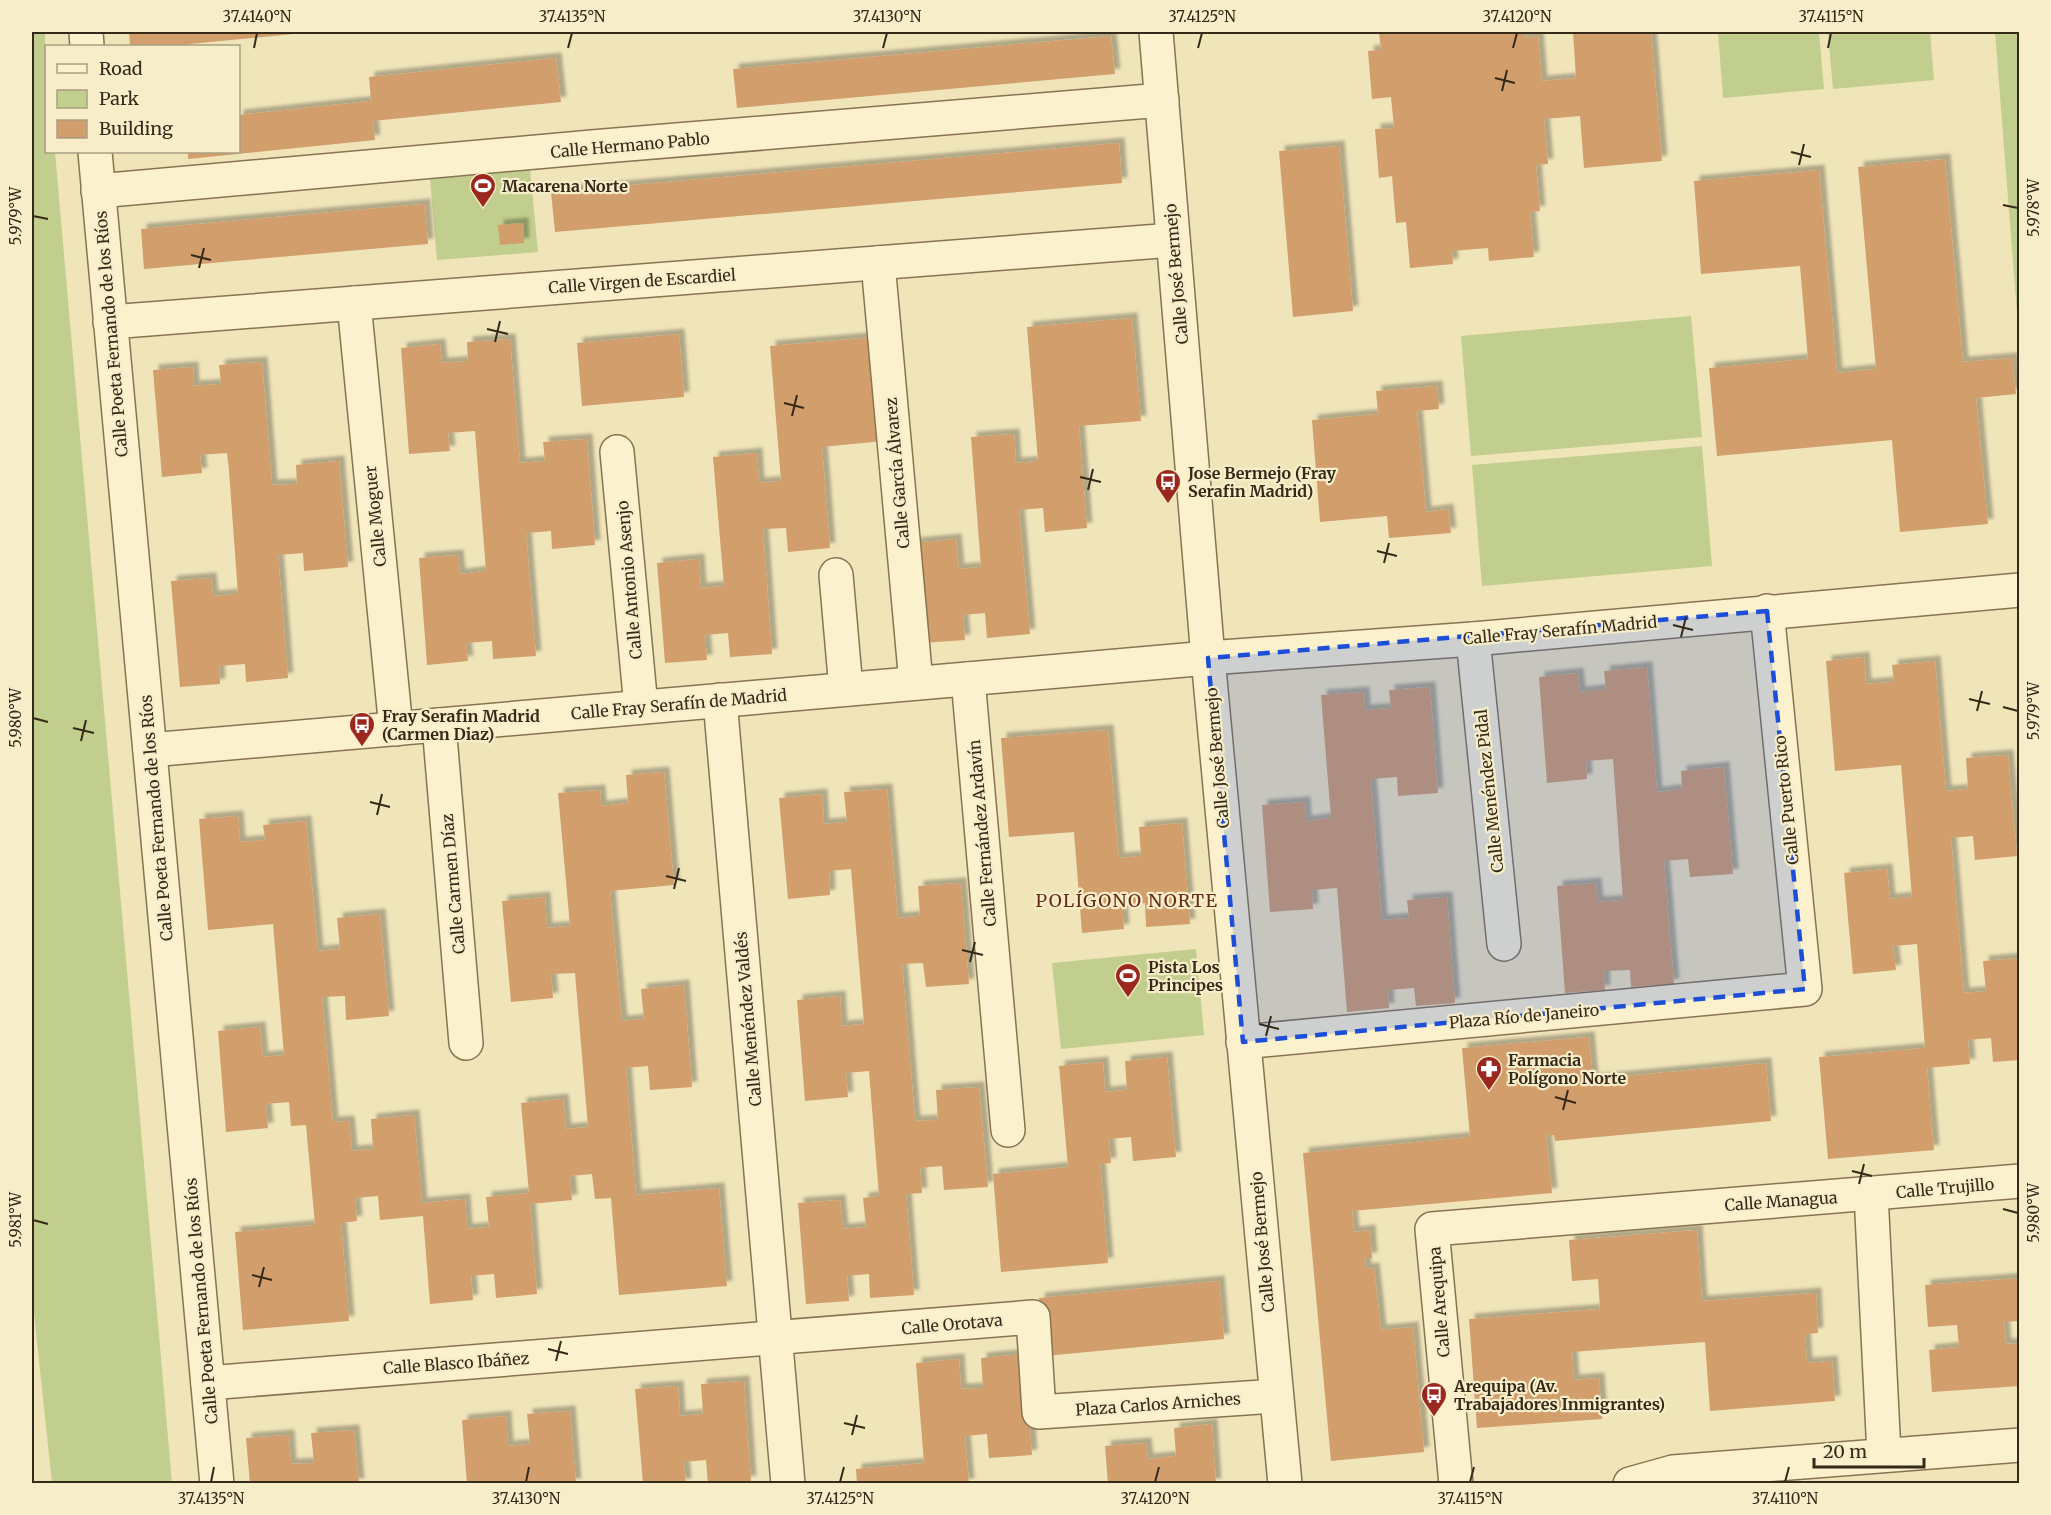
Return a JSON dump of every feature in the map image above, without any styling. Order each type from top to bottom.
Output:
[{"type":"street","name":"Calle José Bermejo","points":[[1156,32],[1208,658],[1285,1484]]},
{"type":"street","name":"Calle Hermano Pablo","points":[[98,191],[1162,100]]},
{"type":"street","name":"Calle Poeta Fernando de los Ríos","points":[[95,153],[218,1484]]},
{"type":"street","name":"Calle Virgen de Escardiel","points":[[110,322],[1173,240]]},
{"type":"street","name":"Calle García Álvarez","points":[[878,263],[916,683]]},
{"type":"street","name":"Calle Moguer","points":[[354,303],[396,729]]},
{"type":"street","name":"Calle Antonio Asenjo","points":[[617,452],[641,707]]},
{"type":"street","points":[[836,575],[846,689]]},
{"type":"street","name":"Calle Fray Serafín Madrid","points":[[1208,658],[1473,639],[2019,590]]},
{"type":"street","name":"Calle Puerto Rico","points":[[1767,611],[1805,989]]},
{"type":"street","name":"Calle Menéndez Pidal","points":[[1473,639],[1504,944]]},
{"type":"street","name":"Calle Fray Serafín de Madrid","points":[[150,750],[1208,658]]},
{"type":"street","name":"Calle Fernández Ardavín","points":[[968,679],[1008,1130]]},
{"type":"street","name":"Calle Menéndez Valdés","points":[[720,700],[788,1484]]},
{"type":"street","name":"Calle Carmen Díaz","points":[[439,725],[466,1043]]},
{"type":"street","name":"Plaza Río de Janeiro","points":[[1244,1042],[1805,989]]},
{"type":"street","name":"Calle Trujillo","points":[[1871,1194],[2019,1181]]},
{"type":"street","points":[[1871,1194],[1884,1454]]},
{"type":"street","name":"Calle Managua","points":[[1432,1229],[1871,1194]]},
{"type":"street","name":"Calle Arequipa","points":[[1432,1229],[1456,1484]]},
{"type":"street","name":"Calle Orotava","points":[[776,1339],[1033,1317],[1039,1412]]},
{"type":"street","name":"Calle Blasco Ibáñez","points":[[208,1383],[776,1339]]},
{"type":"street","name":"Plaza Carlos Arniches","points":[[1039,1412],[1276,1396]]},
{"type":"street","points":[[1630,1484],[1673,1473],[1884,1454],[2019,1445]]},
{"type":"highlighted area","points":[[1767,611],[1805,989],[1243,1042],[1208,658]]},
{"type":"green space","points":[[32,32],[45,32],[45,153],[55,153],[172,1483],[52,1483],[32,1295]]},
{"type":"green space","points":[[1718,32],[1819,32],[1824,89],[1723,98]]},
{"type":"green space","points":[[1828,32],[1930,32],[1934,80],[1833,89]]},
{"type":"green space","points":[[1995,32],[2019,32],[2019,338]]},
{"type":"green space","name":"Macarena Norte","points":[[529,159],[538,252],[437,260],[429,167]]},
{"type":"green space","points":[[1691,316],[1702,437],[1471,456],[1461,336]]},
{"type":"green space","points":[[1702,446],[1712,566],[1482,586],[1472,465]]},
{"type":"green space","name":"Pista Los Principes","points":[[1196,949],[1204,1035],[1061,1049],[1052,963]]},
{"type":"building","points":[[129,32],[304,32],[179,45],[130,45]]},
{"type":"building","points":[[1379,32],[1524,32],[1524,37],[1538,36],[1542,81],[1576,78],[1573,32],[1651,32],[1662,161],[1584,168],[1580,116],[1544,119],[1548,164],[1536,165],[1540,211],[1530,212],[1534,257],[1489,261],[1488,248],[1452,251],[1453,264],[1410,268],[1406,222],[1396,223],[1392,176],[1379,178],[1375,129],[1394,128],[1391,97],[1372,99],[1368,51],[1381,50]]},
{"type":"building","points":[[1111,36],[1115,74],[737,108],[733,69]]},
{"type":"building","points":[[556,58],[561,102],[373,121],[375,140],[188,159],[188,153],[240,153],[240,115],[371,101],[369,77]]},
{"type":"building","points":[[1119,143],[1122,183],[555,232],[551,192]]},
{"type":"building","points":[[1339,146],[1353,311],[1293,317],[1279,151]]},
{"type":"building","points":[[1945,159],[1963,362],[2012,358],[2016,394],[1976,398],[1988,524],[1900,532],[1892,440],[1717,456],[1709,368],[1808,359],[1800,266],[1701,274],[1694,181],[1819,170],[1837,373],[1876,369],[1858,167]]},
{"type":"building","points":[[425,204],[428,244],[144,269],[141,229]]},
{"type":"building","points":[[523,223],[524,243],[500,245],[498,225]]},
{"type":"building","points":[[1132,318],[1141,421],[1079,426],[1087,528],[1045,532],[1043,508],[1019,510],[1030,634],[987,638],[985,613],[963,615],[965,640],[922,643],[913,543],[956,539],[959,569],[981,567],[971,437],[1014,434],[1016,463],[1038,461],[1027,327]]},
{"type":"building","points":[[679,334],[684,397],[582,406],[577,343]]},
{"type":"building","points":[[875,337],[883,441],[822,447],[830,548],[788,552],[786,528],[763,529],[772,654],[730,657],[728,633],[705,635],[707,660],[665,663],[657,563],[699,559],[701,588],[724,586],[713,457],[757,453],[759,483],[781,481],[770,346]]},
{"type":"building","points":[[510,339],[520,463],[545,461],[543,442],[587,439],[595,545],[552,549],[551,531],[526,533],[536,656],[493,659],[492,641],[466,643],[468,661],[427,665],[419,558],[458,555],[460,574],[486,571],[475,431],[448,433],[450,451],[409,454],[401,348],[440,344],[442,363],[468,361],[467,342]]},
{"type":"building","points":[[262,362],[272,485],[297,484],[296,465],[339,461],[348,567],[304,571],[303,553],[278,555],[288,678],[246,682],[245,664],[219,666],[220,684],[180,687],[171,581],[211,578],[213,596],[238,594],[229,471],[227,453],[200,455],[202,473],[162,477],[153,370],[193,367],[194,386],[221,384],[219,365]]},
{"type":"building","points":[[1437,386],[1439,409],[1417,411],[1426,512],[1448,509],[1451,533],[1389,538],[1387,516],[1320,522],[1312,420],[1378,414],[1376,391]]},
{"type":"building","points":[[1864,657],[1866,684],[1894,682],[1892,665],[1935,661],[1946,791],[1968,789],[1966,758],[2008,755],[2017,856],[1975,860],[1973,836],[1951,838],[1964,993],[1986,991],[1983,961],[2020,958],[2020,1060],[1993,1062],[1991,1038],[1968,1040],[1970,1064],[1927,1068],[1934,1150],[1828,1159],[1819,1057],[1925,1048],[1917,944],[1893,946],[1896,970],[1853,974],[1844,873],[1887,869],[1890,899],[1912,897],[1901,765],[1835,771],[1826,661]]},
{"type":"building","points":[[1647,667],[1657,792],[1682,789],[1681,771],[1724,767],[1733,874],[1690,877],[1688,859],[1664,861],[1674,984],[1631,987],[1630,970],[1604,971],[1605,990],[1565,993],[1557,886],[1596,883],[1598,902],[1623,900],[1613,759],[1586,761],[1587,779],[1547,783],[1539,677],[1578,673],[1580,692],[1606,689],[1604,671]]},
{"type":"building","points":[[1430,687],[1438,793],[1398,796],[1397,777],[1371,779],[1382,920],[1409,918],[1407,900],[1447,897],[1455,1003],[1416,1006],[1414,988],[1388,990],[1389,1008],[1347,1012],[1337,888],[1312,890],[1313,909],[1270,912],[1262,805],[1305,802],[1306,821],[1331,818],[1321,695],[1364,692],[1365,710],[1391,708],[1389,690]]},
{"type":"building","points":[[1108,730],[1119,858],[1141,856],[1139,827],[1182,823],[1190,924],[1146,927],[1145,903],[1122,905],[1124,929],[1082,933],[1074,832],[1009,837],[1001,738]]},
{"type":"building","points":[[664,772],[674,885],[610,891],[622,1021],[644,1019],[641,989],[684,985],[692,1087],[650,1090],[648,1066],[626,1068],[636,1195],[719,1188],[727,1286],[619,1295],[611,1198],[595,1199],[592,1174],[570,1176],[572,1200],[530,1204],[537,1294],[496,1298],[494,1274],[471,1276],[473,1300],[430,1304],[423,1216],[380,1220],[378,1196],[355,1198],[357,1221],[341,1223],[349,1321],[243,1330],[235,1232],[315,1225],[306,1125],[291,1126],[289,1102],[266,1104],[268,1128],[226,1132],[218,1031],[260,1027],[263,1057],[284,1055],[273,924],[208,930],[199,819],[238,816],[240,842],[265,840],[263,825],[306,821],[318,951],[340,949],[337,918],[380,914],[389,1016],[346,1020],[345,996],[322,997],[333,1122],[349,1121],[352,1151],[373,1149],[371,1119],[414,1115],[422,1203],[465,1199],[467,1229],[489,1227],[486,1197],[529,1193],[521,1103],[563,1099],[566,1129],[588,1127],[575,973],[551,974],[553,998],[511,1002],[502,901],[545,897],[547,928],[570,926],[558,793],[600,790],[601,806],[628,803],[626,775]]},
{"type":"building","points":[[887,789],[898,918],[920,916],[918,886],[961,883],[969,984],[926,987],[923,963],[902,964],[915,1121],[938,1120],[936,1090],[979,1087],[988,1187],[944,1190],[942,1166],[920,1168],[922,1193],[906,1194],[914,1295],[870,1298],[869,1274],[847,1276],[849,1301],[806,1304],[798,1203],[840,1200],[843,1229],[866,1227],[863,1198],[879,1196],[869,1071],[846,1073],[848,1097],[805,1101],[797,1000],[840,996],[842,1026],[864,1024],[851,869],[829,871],[830,895],[788,899],[779,798],[822,794],[824,824],[847,822],[844,792]]},
{"type":"building","points":[[1589,1037],[1593,1079],[1766,1063],[1771,1121],[1555,1141],[1554,1135],[1546,1135],[1552,1193],[1352,1211],[1354,1232],[1370,1230],[1372,1258],[1365,1258],[1366,1269],[1374,1268],[1381,1330],[1413,1327],[1424,1452],[1331,1461],[1303,1153],[1470,1137],[1462,1048]]},
{"type":"building","points":[[1167,1057],[1176,1157],[1133,1161],[1131,1137],[1109,1139],[1111,1163],[1100,1164],[1108,1263],[1001,1272],[993,1174],[1068,1167],[1059,1066],[1103,1062],[1105,1092],[1127,1090],[1125,1061]]},
{"type":"building","points":[[1697,1230],[1702,1301],[1816,1293],[1818,1333],[1805,1334],[1807,1363],[1832,1361],[1835,1401],[1710,1411],[1705,1342],[1585,1351],[1572,1352],[1574,1380],[1599,1378],[1602,1419],[1477,1428],[1469,1319],[1600,1309],[1598,1279],[1572,1281],[1569,1240]]},
{"type":"building","points":[[2020,1278],[2020,1321],[2004,1322],[2006,1344],[2020,1343],[2020,1386],[1932,1392],[1929,1350],[1959,1347],[1957,1325],[1928,1327],[1925,1285]]},
{"type":"building","points":[[1219,1281],[1224,1339],[1045,1356],[1039,1298]]},
{"type":"building","points":[[1024,1354],[1032,1455],[989,1458],[987,1434],[965,1436],[969,1484],[857,1484],[856,1469],[924,1463],[916,1363],[959,1359],[961,1389],[983,1388],[981,1358]]},
{"type":"building","points":[[744,1381],[751,1481],[708,1484],[706,1460],[684,1462],[686,1484],[643,1484],[635,1389],[678,1386],[680,1416],[703,1414],[701,1384]]},
{"type":"building","points":[[570,1411],[576,1484],[467,1484],[462,1420],[506,1416],[508,1446],[530,1444],[527,1414]]},
{"type":"building","points":[[1212,1424],[1216,1484],[1108,1484],[1105,1446],[1146,1443],[1148,1459],[1176,1456],[1174,1428]]},
{"type":"building","points":[[354,1430],[359,1484],[250,1484],[246,1438],[289,1435],[291,1464],[314,1463],[311,1433]]},
{"type":"place","name":"Macarena Norte","points":[[483,209]]},
{"type":"place","name":"Jose Bermejo (Fray Serafin Madrid)","points":[[1168,505]]},
{"type":"place","name":"Fray Serafin Madrid (Carmen Diaz)","points":[[362,748]]},
{"type":"place","name":"Pista Los Principes","points":[[1128,999]]},
{"type":"place","name":"Farmacia Polígono Norte","points":[[1489,1092]]},
{"type":"place","name":"Arequipa (Av. Trabajadores Inmigrantes)","points":[[1434,1418]]},
{"type":"district","name":"POLÍGONO NORTE","points":[[1127,900]]}]
